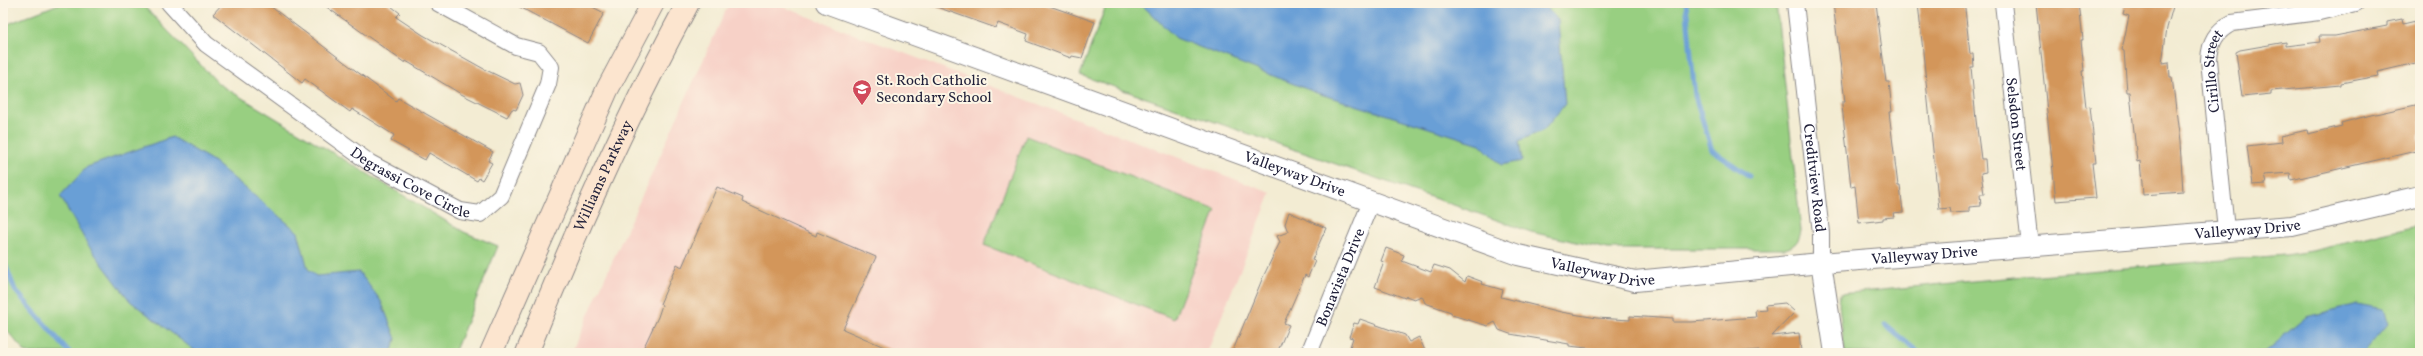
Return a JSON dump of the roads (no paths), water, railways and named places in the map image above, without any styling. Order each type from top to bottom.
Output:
[{"type":"main road","name":"Williams Parkway","points":[[491,353],[607,90],[653,3]]},
{"type":"main road","name":"Williams Parkway","points":[[527,353],[597,191],[663,50],[688,3]]},
{"type":"street","name":"Degrassi Cove Circle","points":[[169,3],[206,44],[370,163],[460,211],[480,214],[501,196],[548,84],[551,67],[539,52],[516,46],[438,3]]},
{"type":"street","name":"Valleyway Drive","points":[[826,3],[1518,255],[1635,281],[1821,263],[2306,224],[2420,196]]},
{"type":"street","name":"Creditview Road","points":[[1795,3],[1821,233],[1821,263],[1835,353]]},
{"type":"street","name":"Selsdon Street","points":[[2002,3],[2030,246]]},
{"type":"street","name":"Cirillo Street","points":[[2226,230],[2209,60],[2209,48],[2214,37],[2221,29],[2232,22],[2320,12],[2356,3]]},
{"type":"street","name":"Bonavista Drive","points":[[1309,353],[1371,202]]},
{"type":"water","points":[[1140,3],[1542,3],[1558,20],[1565,104],[1544,130],[1519,141],[1522,161],[1501,165],[1480,144],[1317,93],[1176,38]]},
{"type":"water","points":[[172,137],[213,161],[298,232],[308,269],[316,276],[359,272],[381,301],[396,339],[391,353],[198,353],[130,301],[88,245],[60,196],[87,167]]},
{"type":"water","points":[[2357,304],[2383,309],[2388,324],[2363,353],[2263,353],[2306,317]]},
{"type":"waterway","points":[[1686,3],[1695,96],[1712,150],[1749,176]]},
{"type":"waterway","points":[[3,259],[15,290],[70,353]]},
{"type":"waterway","points":[[1885,325],[1919,353]]},
{"type":"place","name":"St. Roch Catholic Secondary School","points":[[862,106]]}]
